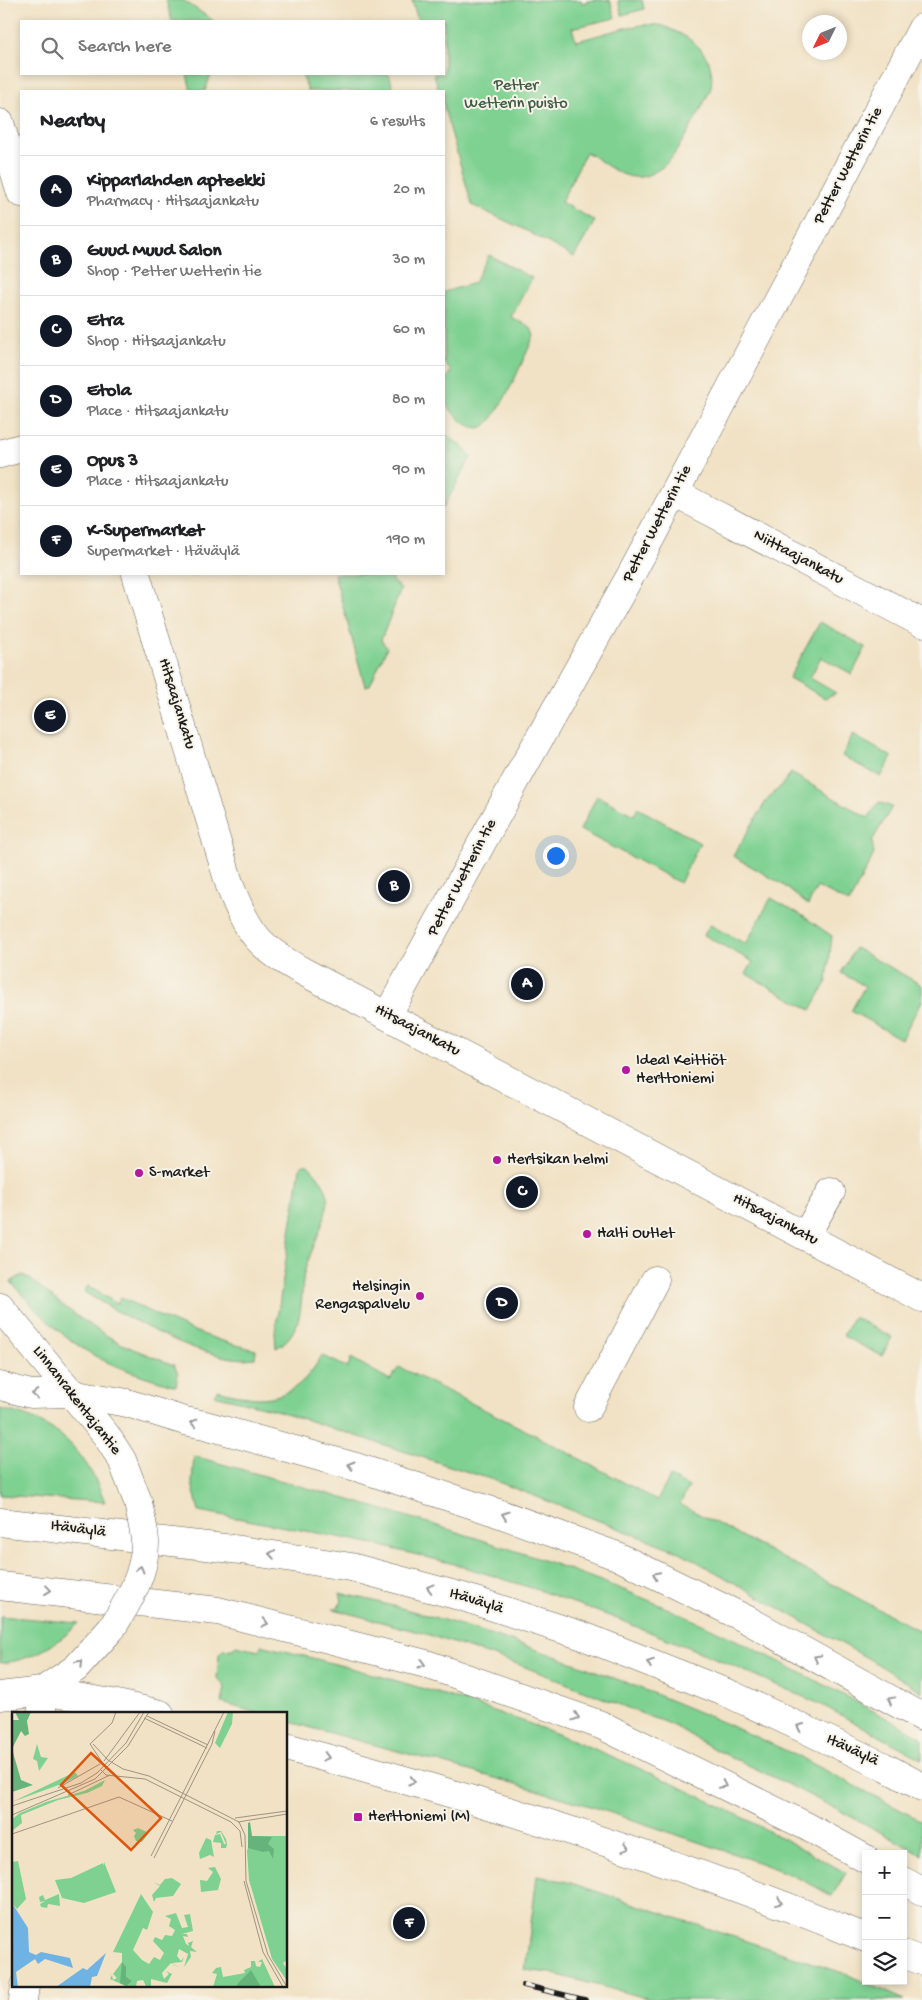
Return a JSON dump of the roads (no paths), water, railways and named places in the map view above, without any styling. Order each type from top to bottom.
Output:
[{"type":"main road","name":"Petter Wetterin tie","points":[[388,1016],[675,493],[922,28]]},
{"type":"main road","points":[[0,123],[20,190]]},
{"type":"main road","points":[[0,454],[20,448]]},
{"type":"main road","name":"Niittaajankatu","points":[[675,493],[922,623]]},
{"type":"main road","name":"Hitsaajankatu","points":[[136,575],[230,886],[239,910],[252,932],[278,958],[922,1298]]},
{"type":"main road","points":[[806,1236],[831,1192]]},
{"type":"main road","points":[[588,1408],[655,1280]]},
{"type":"main road","name":"Linnanrakentajantie","points":[[0,1307],[106,1436],[122,1460],[138,1502],[145,1541],[142,1567],[131,1597],[112,1628],[76,1668],[42,1702],[0,1696]]},
{"type":"main road","points":[[0,1386],[31,1394],[70,1393],[127,1403],[185,1421],[356,1467],[495,1512],[617,1556],[746,1619],[922,1717]]},
{"type":"main road","name":"Itäväylä","points":[[8,1523],[241,1550],[351,1567],[463,1596],[583,1636],[732,1695],[883,1766],[922,1787]]},
{"type":"main road","points":[[0,1586],[218,1612],[426,1664],[601,1725],[806,1826],[862,1857]]},
{"type":"main road","points":[[42,1702],[112,1703],[151,1712]]},
{"type":"main road","points":[[288,1748],[474,1799],[580,1832],[775,1901],[862,1936]]},
{"type":"main road","points":[[907,1883],[922,1891]]},
{"type":"main road","points":[[907,1955],[922,1961]]},
{"type":"railway","points":[[523,1985],[585,2000]]},
{"type":"place","name":"Opus 3","points":[[50,716]]},
{"type":"place","name":"Guud Muud Salon","points":[[394,886]]},
{"type":"place","name":"Kipparlahden apteekki","points":[[527,984]]},
{"type":"place","name":"Ideal Keittiöt Herttoniemi","points":[[626,1070]]},
{"type":"place","name":"Hertsikan helmi","points":[[497,1160]]},
{"type":"place","name":"S-market","points":[[139,1173]]},
{"type":"place","name":"Etra","points":[[522,1192]]},
{"type":"place","name":"Halti Outlet","points":[[587,1234]]},
{"type":"place","name":"Helsingin Rengaspalvelu","points":[[420,1296]]},
{"type":"place","name":"Etola","points":[[502,1303]]},
{"type":"place","name":"Herttoniemi (M)","points":[[358,1817]]},
{"type":"place","name":"K-Supermarket","points":[[409,1923]]},
{"type":"park label","name":"Petter Wetterin puisto","points":[[516,95]]}]
